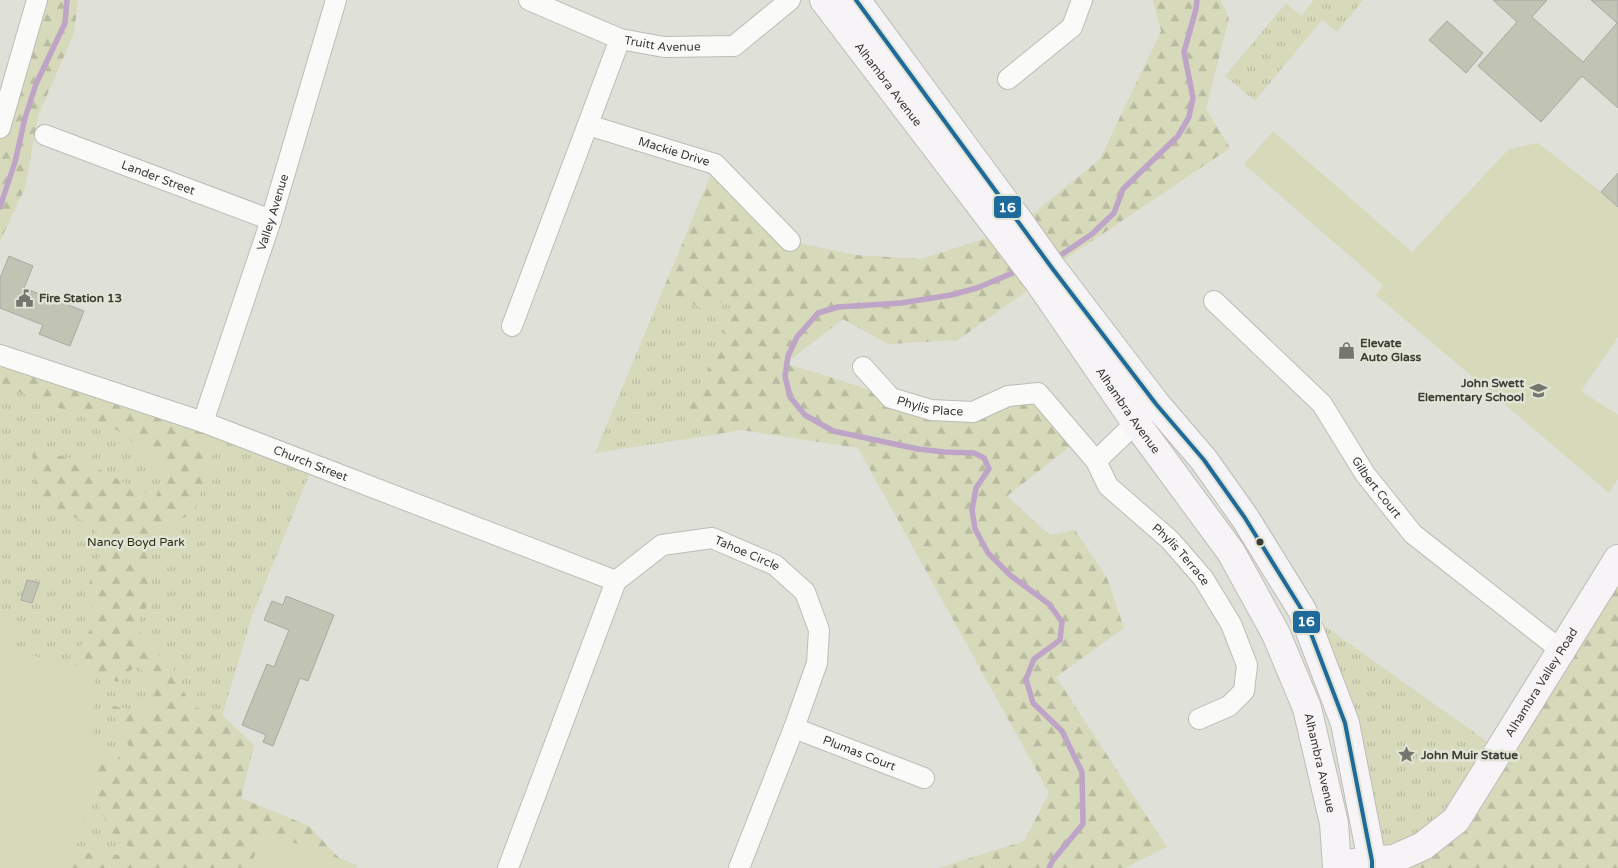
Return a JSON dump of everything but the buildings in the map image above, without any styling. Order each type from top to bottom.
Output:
[{"type":"main road","name":"Alhambra Avenue","points":[[824,0],[1012,228]]},
{"type":"main road","name":"Alhambra Avenue","points":[[856,0],[1045,275],[1136,423],[1231,552],[1276,634],[1307,708],[1334,823],[1337,866]]},
{"type":"main road","name":"Alhambra Avenue","points":[[1045,275],[1204,460],[1245,518],[1302,610],[1344,723],[1372,864]]},
{"type":"main road","name":"Alhambra Valley Road","points":[[1337,866],[1372,864],[1394,859],[1423,846],[1456,820],[1618,559]]},
{"type":"street","points":[[0,128],[37,0]]},
{"type":"street","name":"Valley Avenue","points":[[203,422],[271,220],[336,0]]},
{"type":"street","name":"Truitt Avenue","points":[[529,0],[620,39],[664,47],[734,46],[790,0]]},
{"type":"street","points":[[1008,79],[1072,27],[1082,0]]},
{"type":"street","points":[[512,326],[620,39]]},
{"type":"street","name":"Mackie Drive","points":[[588,125],[715,164],[790,241]]},
{"type":"street","name":"Lander Street","points":[[45,135],[271,220]]},
{"type":"street","name":"Gilbert Court","points":[[1214,301],[1322,404],[1365,474],[1413,534],[1562,651]]},
{"type":"street","name":"Church Street","points":[[0,354],[203,422],[616,581]]},
{"type":"street","name":"Phylis Place","points":[[864,367],[891,398],[931,410],[973,412],[1008,396],[1038,393],[1096,461]]},
{"type":"street","points":[[1096,461],[1156,404]]},
{"type":"street","name":"Phylis Terrace","points":[[1096,461],[1108,486],[1170,540],[1202,578],[1231,624],[1247,665],[1244,691],[1229,706],[1199,719]]},
{"type":"street","name":"Tahoe Circle","points":[[616,581],[662,545],[712,538],[775,564],[805,592],[819,630],[817,663],[794,728],[738,868]]},
{"type":"street","points":[[508,868],[616,581]]},
{"type":"street","name":"Plumas Court","points":[[794,728],[924,778]]},
{"type":"green space","points":[[37,0],[78,0],[74,33],[38,116],[25,188],[0,241],[0,128]]},
{"type":"green space","points":[[1153,0],[1221,0],[1229,18],[1206,109],[1230,148],[1052,268],[1021,224],[1100,159],[1161,31]]},
{"type":"green space","points":[[1314,0],[1363,0],[1337,32],[1322,20],[1255,101],[1225,76],[1286,3],[1301,16]]},
{"type":"green space","points":[[1273,131],[1412,252],[1509,149],[1538,143],[1618,207],[1618,337],[1581,391],[1618,415],[1618,479],[1609,493],[1376,295],[1383,285],[1244,164]]},
{"type":"green space","points":[[715,164],[790,241],[855,255],[921,259],[1002,233],[1039,282],[958,340],[888,344],[843,319],[785,364],[931,410],[1038,393],[1078,440],[1007,496],[1050,535],[1075,530],[1107,578],[1124,628],[1056,677],[1167,847],[1125,868],[938,868],[1024,841],[1049,793],[858,448],[741,430],[706,436],[688,405],[719,350],[732,299],[703,309],[663,290]]},
{"type":"green space","points":[[663,290],[703,309],[733,299],[719,350],[688,405],[706,436],[595,453]]},
{"type":"green space","name":"Nancy Boyd Park","points":[[0,355],[313,465],[252,616],[195,807],[357,865],[356,868],[0,868]]},
{"type":"green space","points":[[0,355],[203,422],[210,464],[194,514],[170,523],[147,556],[153,594],[138,623],[144,642],[172,667],[191,706],[222,715],[254,745],[241,798],[309,826],[340,859],[263,832],[250,868],[69,868],[73,857],[89,853],[113,855],[136,853],[111,832],[93,794],[93,753],[116,760],[129,747],[109,705],[152,714],[149,679],[137,665],[117,682],[94,670],[70,664],[98,617],[85,594],[104,545],[91,524],[36,502],[33,449],[87,463],[156,499],[163,467],[117,430],[0,385]]},
{"type":"green space","points":[[1618,559],[1618,868],[1372,868],[1423,846]]},
{"type":"green space","points":[[0,610],[16,614],[6,649],[94,670],[93,794],[69,868],[0,868]]},
{"type":"green space","points":[[1302,610],[1499,750],[1456,820],[1372,861]]},
{"type":"green space","points":[[263,832],[357,865],[356,868],[250,868]]},
{"type":"waterway","points":[[0,207],[15,162],[25,118],[36,84],[65,23],[67,0]]},
{"type":"waterway","points":[[1052,258],[1061,255],[1092,234],[1114,213],[1123,189],[1178,136],[1189,117],[1193,98],[1184,52],[1197,0]]},
{"type":"waterway","points":[[1020,270],[977,288],[951,295],[901,303],[838,307],[818,313],[797,337],[788,356],[785,376],[790,397],[805,415],[833,431],[918,449],[974,453],[984,458],[989,469],[976,488],[972,510],[975,529],[988,553],[1010,575],[1049,604],[1062,622],[1060,640],[1034,659],[1026,679],[1033,703],[1062,731],[1082,772],[1083,824],[1053,860],[1049,868]]},
{"type":"transit line","name":"16","points":[[856,0],[1052,268],[1156,404],[1204,460],[1245,518],[1302,610],[1345,723],[1372,868]]},
{"type":"place","name":"Fire Station 13","points":[[25,298]]},
{"type":"place","name":"Elevate Auto Glass","points":[[1346,350]]},
{"type":"place","name":"John Swett Elementary School","points":[[1538,390]]},
{"type":"place","name":"John Muir Statue","points":[[1407,755]]}]
